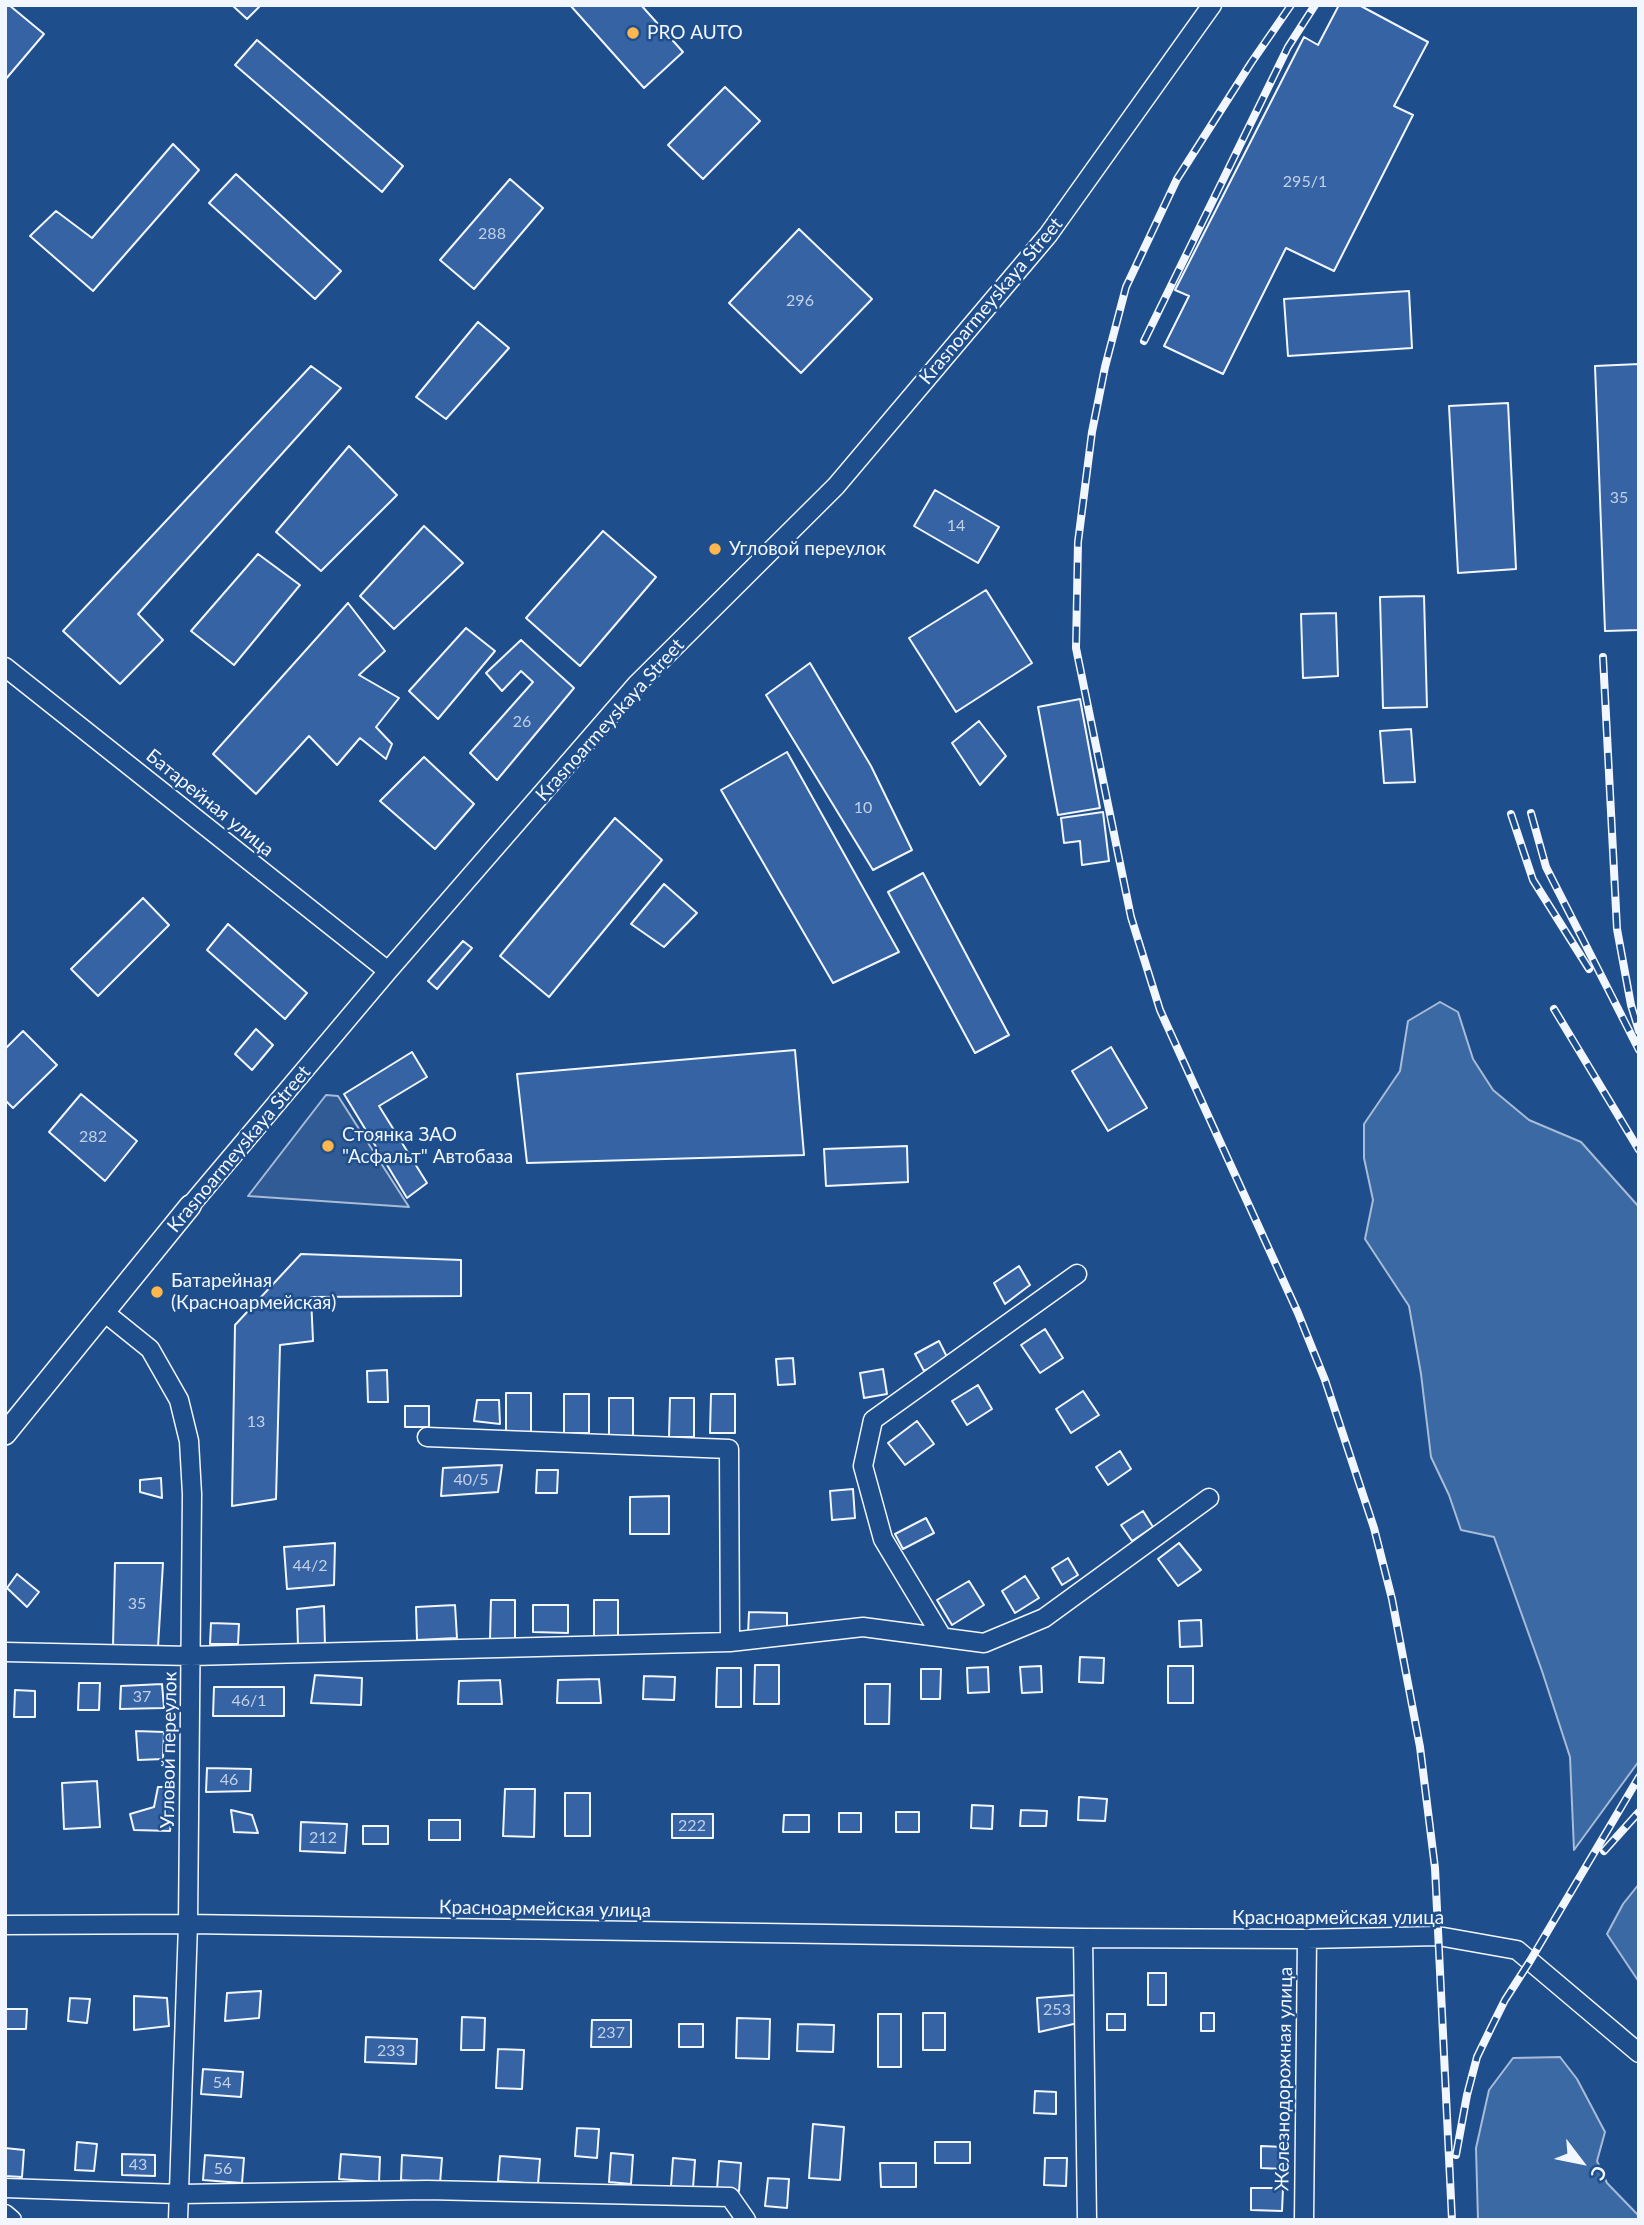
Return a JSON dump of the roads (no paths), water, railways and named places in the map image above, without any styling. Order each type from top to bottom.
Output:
[{"type":"street","name":"Krasnoarmeyskaya Street","points":[[5,1434],[190,1206],[388,971],[637,684],[836,486],[1048,235],[1212,5]]},
{"type":"street","name":"Батарейная улица","points":[[5,667],[388,971]]},
{"type":"street","points":[[942,1637],[883,1539],[863,1466],[873,1420],[1077,1274]]},
{"type":"street","name":"Угловой переулок","points":[[104,1312],[150,1349],[179,1399],[189,1441],[192,1494],[188,1924],[178,2220]]},
{"type":"street","points":[[427,1437],[729,1449],[730,1642]]},
{"type":"street","points":[[5,1652],[191,1656],[730,1642],[863,1627],[984,1643],[1044,1618],[1209,1498]]},
{"type":"street","name":"Красноармейская улица","points":[[5,1925],[188,1924],[1083,1938],[1307,1939],[1438,1936],[1517,1950],[1639,2053]]},
{"type":"street","points":[[1083,1938],[1087,2220]]},
{"type":"street","name":"Железнодорожная улица","points":[[1304,2220],[1307,1939]]},
{"type":"street","points":[[5,2188],[180,2194],[427,2190],[730,2197],[746,2220]]},
{"type":"street","points":[[5,2214],[12,2220]]},
{"type":"railway","points":[[1291,5],[1177,179],[1126,287],[1105,367],[1092,432],[1078,542],[1076,648],[1131,917],[1160,1010],[1298,1313],[1325,1380],[1374,1528],[1392,1599],[1420,1747],[1435,1868],[1452,2220]]},
{"type":"railway","points":[[1144,341],[1288,47],[1315,5]]},
{"type":"railway","points":[[1603,657],[1617,929],[1631,1005],[1639,1031]]},
{"type":"railway","points":[[1531,813],[1546,867],[1639,1050]]},
{"type":"railway","points":[[1511,814],[1533,880],[1589,969]]},
{"type":"railway","points":[[1554,1009],[1639,1150]]},
{"type":"railway","points":[[1456,2155],[1477,2057],[1491,2028],[1505,2000],[1639,1777]]},
{"type":"railway","points":[[1604,1851],[1639,1812]]},
{"type":"place","name":"PRO AUTO","points":[[633,33]]},
{"type":"place","name":"Угловой переулок","points":[[715,549]]},
{"type":"place","name":"Стоянка ЗАО \"Асфальт\" Автобаза","points":[[328,1146]]},
{"type":"place","name":"Батарейная (Красноармейская)","points":[[157,1292]]}]
